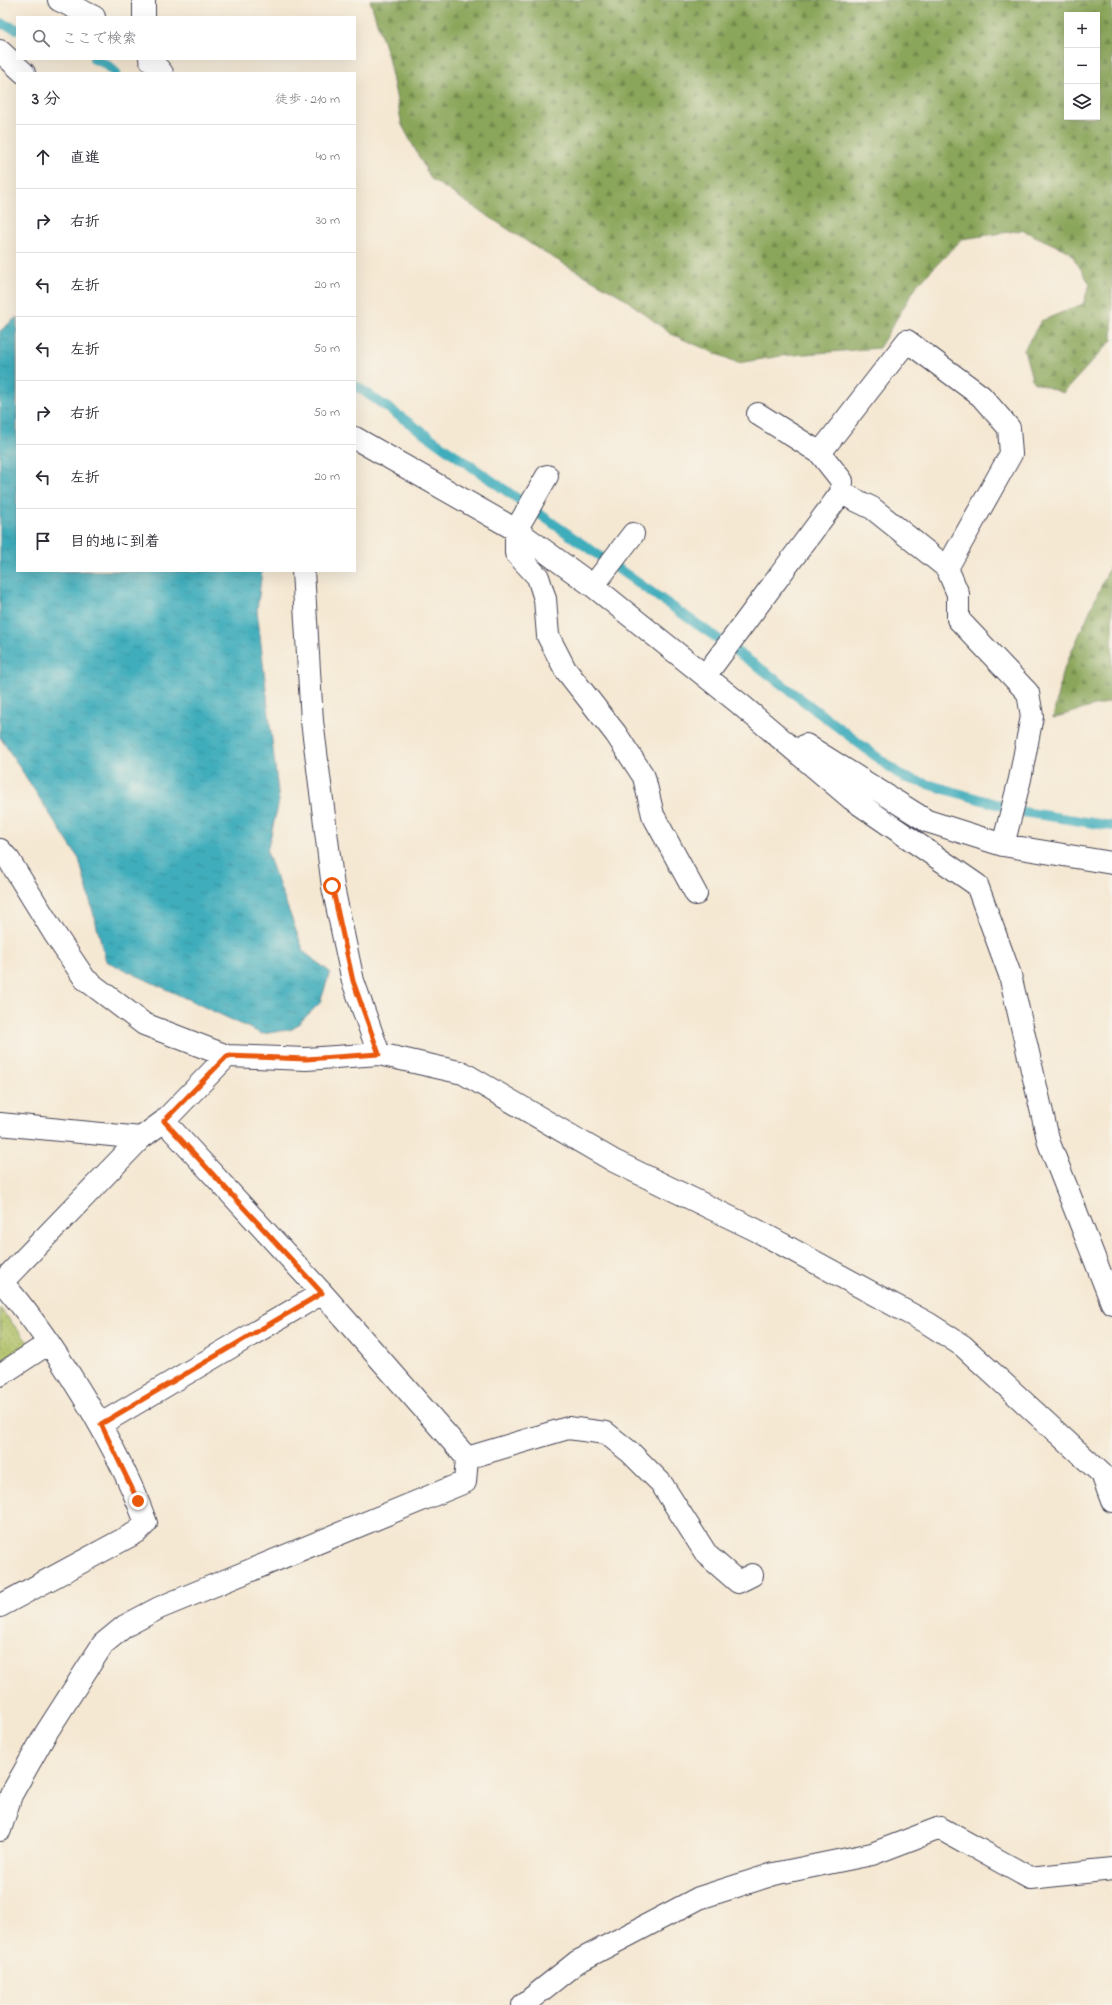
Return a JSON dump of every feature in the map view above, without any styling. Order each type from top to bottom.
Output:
[{"type":"street","points":[[59,0],[92,16]]},
{"type":"street","points":[[144,0],[144,16]]},
{"type":"street","points":[[0,51],[23,72]]},
{"type":"street","points":[[151,60],[161,72]]},
{"type":"street","points":[[820,453],[907,342],[981,396],[1009,428],[1011,454],[947,568]]},
{"type":"street","points":[[704,676],[747,621],[841,493],[842,481],[820,453],[758,414]]},
{"type":"street","points":[[356,439],[516,530],[593,586],[740,704],[852,799],[977,885],[1010,975],[1049,1143],[1112,1303]]},
{"type":"street","points":[[547,476],[516,530],[516,552],[538,577],[546,599],[548,636],[565,669],[616,734],[644,778],[653,815],[696,894]]},
{"type":"street","points":[[841,493],[872,508],[947,568],[958,594],[958,619],[1028,693],[1032,716],[1020,779],[1003,845]]},
{"type":"street","points":[[593,586],[633,534]]},
{"type":"street","points":[[303,572],[312,722],[332,886],[353,981],[379,1054]]},
{"type":"street","points":[[740,704],[927,821],[1003,845],[1112,863]]},
{"type":"street","points":[[0,850],[9,860],[54,933],[85,979],[144,1024],[227,1056],[306,1059],[379,1054],[463,1073],[614,1161],[756,1230],[929,1324],[963,1346],[1102,1474],[1112,1501]]},
{"type":"street","points":[[0,1606],[137,1532],[146,1523],[138,1501],[101,1424],[49,1343],[1,1281],[141,1138],[164,1121],[227,1056]]},
{"type":"street","points":[[0,1830],[11,1795],[46,1732],[103,1644],[125,1626],[159,1608],[465,1482],[467,1458],[322,1293],[164,1121]]},
{"type":"street","points":[[0,1124],[141,1138]]},
{"type":"street","points":[[101,1424],[322,1293]]},
{"type":"street","points":[[0,1375],[49,1343]]},
{"type":"street","points":[[467,1458],[568,1428],[606,1433],[631,1453],[661,1483],[707,1555],[738,1582],[752,1576]]},
{"type":"street","points":[[523,2005],[577,1962],[699,1898],[774,1874],[872,1854],[940,1828],[1030,1878],[1112,1869]]},
{"type":"green space","points":[[370,0],[1112,0],[1112,340],[1063,393],[1033,382],[1024,350],[1041,321],[1083,304],[1090,284],[1070,252],[1022,230],[962,239],[917,285],[879,348],[781,356],[738,363],[671,334],[621,296],[543,252],[431,179],[402,125],[388,57]]},
{"type":"green space","points":[[1112,562],[1112,701],[1053,718],[1062,673]]},
{"type":"green space","points":[[0,1308],[30,1345],[0,1365]]},
{"type":"water","points":[[16,318],[16,572],[262,572],[257,610],[279,801],[267,852],[304,952],[330,972],[320,1003],[293,1029],[262,1034],[106,961],[79,859],[0,737],[0,331]]},
{"type":"waterway","points":[[0,23],[16,29]]},
{"type":"waterway","points":[[96,60],[106,64],[115,72]]},
{"type":"waterway","points":[[356,386],[767,673],[903,777],[1023,812],[1112,826]]},
{"type":"route","points":[[138,1501],[101,1424],[322,1293],[164,1121],[227,1056],[306,1059],[379,1054],[353,981],[332,886]]}]
